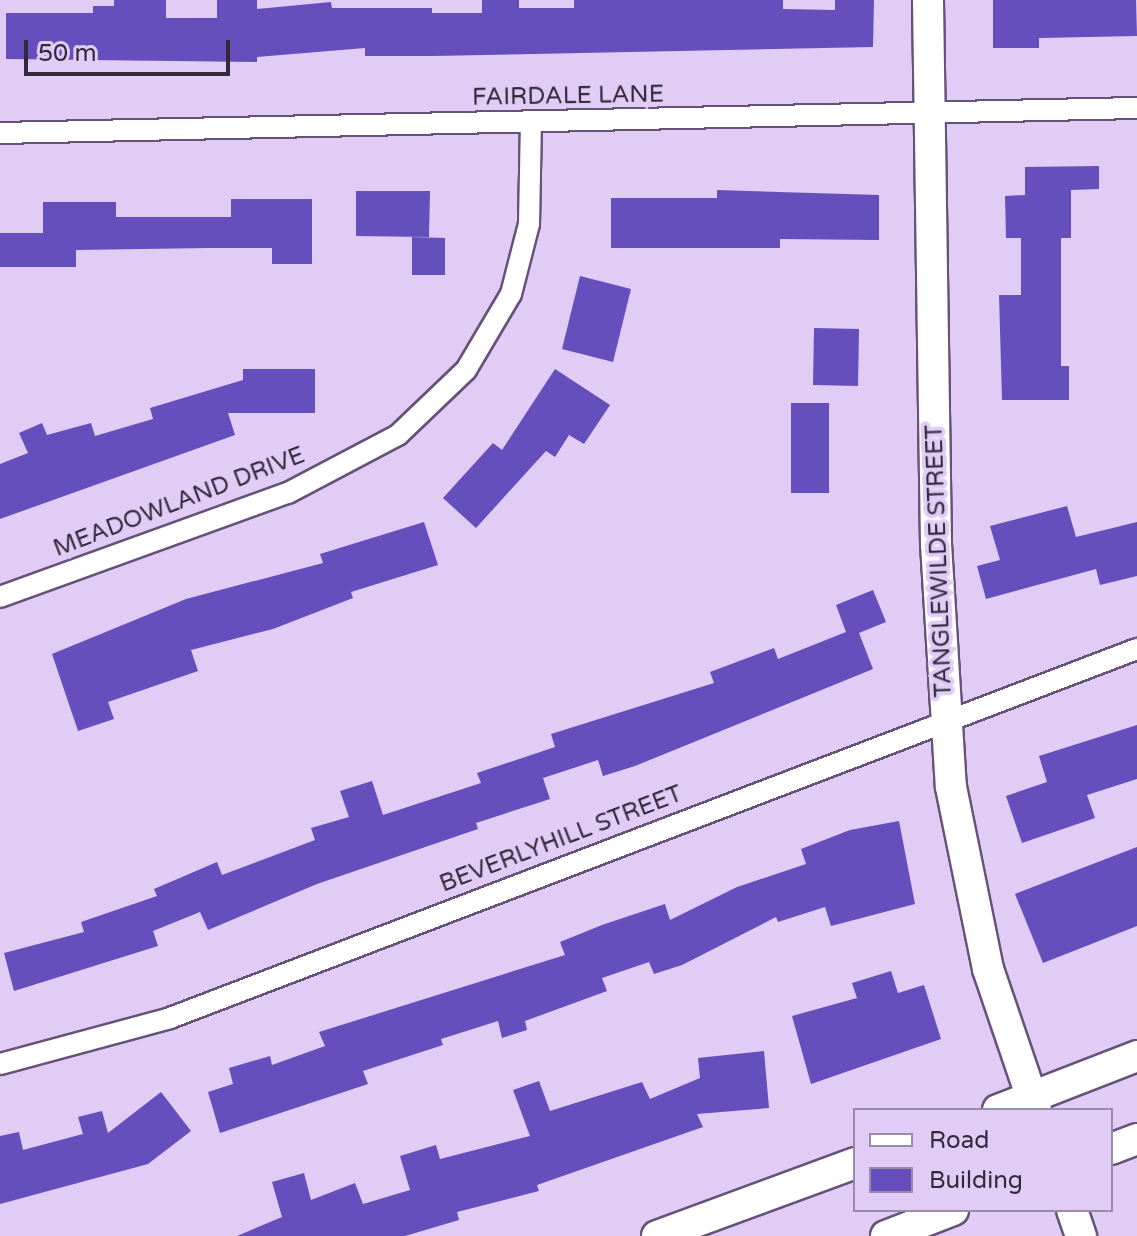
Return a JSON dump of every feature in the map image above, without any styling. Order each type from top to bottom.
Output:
[{"type":"street","name":"TANGLEWILDE STREET","points":[[928,0],[936,544],[945,718],[965,878],[1034,1104]]},
{"type":"street","name":"FAIRDALE LANE","points":[[0,133],[929,115],[1137,108]]},
{"type":"street","name":"MEADOWLAND DRIVE","points":[[0,597],[288,493],[398,435],[466,370],[511,294],[529,224],[531,123]]},
{"type":"street","name":"BEVERLYHILL STREET","points":[[0,1064],[170,1018],[945,718],[1137,649]]},
{"type":"street","points":[[1010,1108],[1034,1104],[1137,1056]]},
{"type":"street","points":[[1113,1148],[1137,1139]]},
{"type":"street","points":[[657,1236],[853,1164]]},
{"type":"street","points":[[886,1236],[948,1212]]},
{"type":"street","points":[[1073,1212],[1081,1236]]},
{"type":"building","points":[[114,0],[166,0],[166,18],[217,18],[217,0],[257,0],[257,9],[331,2],[332,8],[432,8],[432,13],[482,13],[482,0],[519,0],[519,8],[574,8],[574,0],[783,0],[783,9],[835,10],[835,0],[874,0],[873,47],[432,56],[365,56],[365,48],[257,57],[257,62],[6,59],[6,13],[93,13],[93,6],[114,6]]},
{"type":"building","points":[[993,0],[1136,0],[1137,36],[1039,38],[1039,48],[993,48]]},
{"type":"building","points":[[1099,166],[1099,189],[1071,190],[1071,238],[1061,238],[1061,366],[1069,366],[1069,400],[1002,400],[999,295],[1021,295],[1021,238],[1006,238],[1005,196],[1025,195],[1025,167]]},
{"type":"building","points":[[717,190],[879,195],[879,240],[780,239],[780,248],[611,248],[611,198],[717,198]]},
{"type":"building","points":[[356,191],[430,191],[429,237],[356,236]]},
{"type":"building","points":[[231,199],[312,199],[312,264],[272,264],[272,248],[208,248],[76,250],[76,267],[0,267],[0,233],[43,233],[43,202],[116,202],[116,217],[231,217]]},
{"type":"building","points":[[412,237],[445,238],[445,275],[412,275]]},
{"type":"building","points":[[580,276],[631,289],[613,362],[562,349]]},
{"type":"building","points":[[814,328],[859,329],[858,386],[813,385]]},
{"type":"building","points":[[243,369],[315,369],[315,413],[228,413],[235,435],[0,519],[0,464],[28,453],[19,433],[42,423],[47,435],[91,423],[95,436],[153,419],[150,408],[243,380]]},
{"type":"building","points":[[555,369],[610,405],[584,444],[569,435],[555,457],[546,451],[476,528],[443,498],[493,443],[502,450]]},
{"type":"building","points":[[791,403],[829,403],[829,493],[791,493]]},
{"type":"building","points":[[1067,506],[1076,537],[1137,522],[1137,576],[1100,585],[1096,569],[986,599],[977,566],[1000,560],[990,526]]},
{"type":"building","points":[[424,522],[438,565],[351,592],[353,598],[273,629],[191,650],[198,671],[108,702],[114,719],[78,731],[52,654],[186,599],[323,563],[320,554]]},
{"type":"building","points":[[873,590],[886,622],[859,633],[873,669],[635,766],[603,776],[598,760],[543,778],[550,799],[476,823],[478,829],[317,884],[208,930],[200,912],[153,931],[158,946],[14,991],[4,953],[84,932],[81,922],[157,896],[154,889],[217,862],[222,875],[315,840],[311,828],[349,817],[340,791],[372,781],[383,815],[481,783],[477,773],[555,747],[551,734],[714,683],[710,672],[774,648],[778,659],[846,632],[836,605]]},
{"type":"building","points":[[1137,725],[1137,779],[1087,795],[1095,818],[1022,843],[1006,796],[1047,782],[1039,756]]},
{"type":"building","points":[[899,821],[915,904],[831,926],[825,907],[778,922],[776,917],[682,965],[654,974],[649,962],[602,978],[607,991],[525,1021],[527,1030],[502,1038],[498,1021],[441,1039],[443,1045],[363,1071],[368,1084],[220,1133],[208,1092],[233,1084],[229,1068],[270,1056],[272,1065],[325,1046],[319,1032],[565,955],[560,942],[602,925],[665,904],[670,920],[737,887],[806,864],[801,849],[850,830]]},
{"type":"building","points":[[1137,847],[1137,926],[1043,963],[1015,894]]},
{"type":"building","points":[[891,971],[898,993],[924,985],[941,1039],[811,1084],[792,1016],[857,998],[852,983]]},
{"type":"building","points":[[764,1051],[769,1108],[697,1114],[703,1127],[537,1185],[539,1191],[457,1212],[459,1220],[405,1236],[237,1236],[282,1217],[272,1182],[304,1173],[311,1200],[355,1183],[363,1204],[410,1190],[400,1156],[436,1145],[440,1159],[530,1136],[513,1090],[539,1081],[550,1111],[642,1082],[650,1099],[700,1078],[698,1058]]},
{"type":"building","points":[[161,1092],[191,1131],[148,1164],[0,1204],[0,1136],[19,1132],[23,1150],[83,1134],[78,1117],[102,1111],[108,1133]]}]
